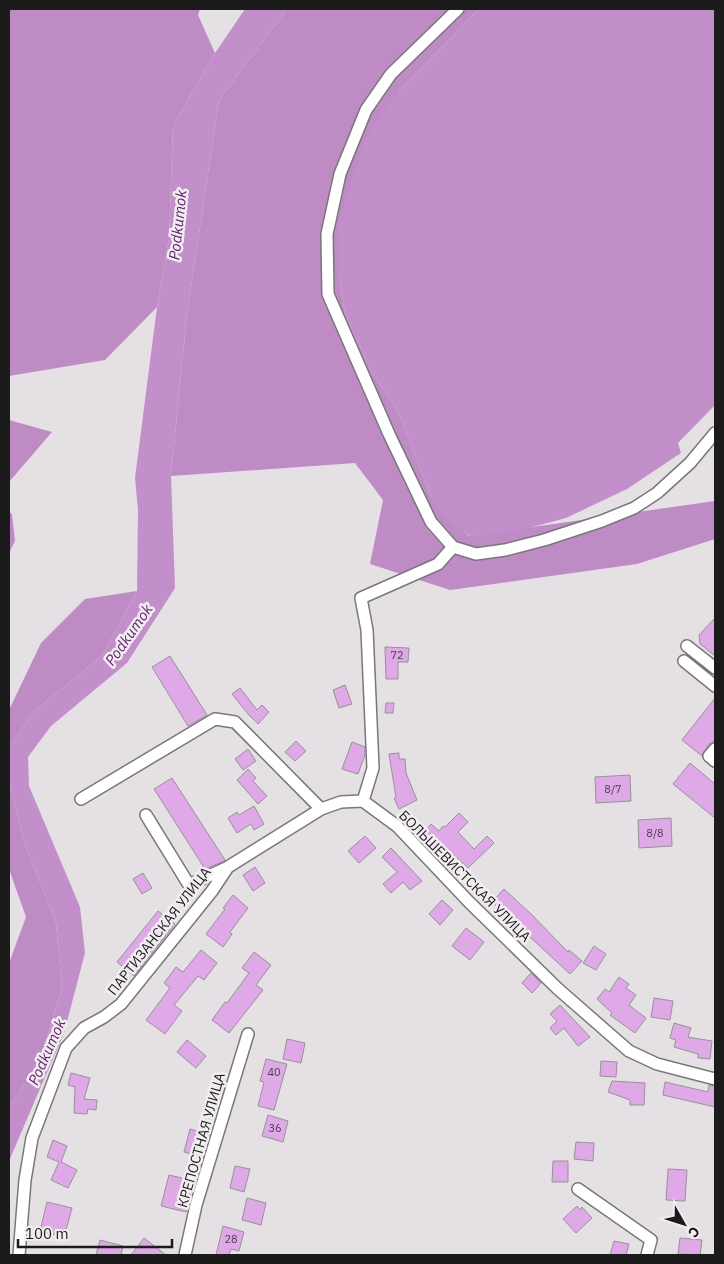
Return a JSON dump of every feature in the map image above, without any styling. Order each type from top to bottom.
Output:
[{"type":"street","points":[[458,9],[391,74],[366,110],[340,174],[327,234],[328,294],[430,522],[453,547],[476,554],[505,550],[594,524],[634,508],[657,493],[690,463],[715,433]]},
{"type":"street","points":[[363,801],[373,768],[367,630],[361,598],[438,564],[453,547]]},
{"type":"street","points":[[687,646],[715,668]]},
{"type":"street","points":[[684,661],[715,686]]},
{"type":"street","points":[[81,799],[215,719],[234,722],[321,809]]},
{"type":"street","points":[[715,748],[709,756],[715,761]]},
{"type":"street","name":"ПАРТИЗАНСКАЯ УЛИЦА","points":[[19,1255],[25,1180],[32,1138],[66,1048],[84,1028],[122,1004],[212,891],[228,867],[321,809],[341,802],[363,801]]},
{"type":"street","name":"БОЛЬШЕВИСТСКАЯ УЛИЦА","points":[[363,801],[397,826],[469,902],[558,990],[629,1051],[657,1064],[715,1079]]},
{"type":"street","points":[[146,815],[190,885],[228,867]]},
{"type":"street","name":"КРЕПОСТНАЯ УЛИЦА","points":[[185,1255],[196,1205],[248,1034]]},
{"type":"street","points":[[578,1189],[650,1240],[647,1255]]},
{"type":"shaded area","points":[[9,9],[200,9],[198,15],[215,53],[173,126],[169,239],[157,307],[105,360],[9,376]]},
{"type":"shaded area","points":[[287,9],[479,9],[398,92],[339,274],[345,314],[371,371],[399,413],[431,497],[469,536],[715,501],[715,539],[637,564],[450,590],[370,564],[383,500],[355,463],[171,476],[187,314],[219,100]]},
{"type":"shaded area","points":[[9,420],[52,432],[9,482]]},
{"type":"shaded area","points":[[9,512],[12,514],[15,541],[9,553]]},
{"type":"shaded area","points":[[137,591],[102,656],[33,712],[9,748],[9,710],[41,643],[85,599]]},
{"type":"shaded area","points":[[9,782],[25,845],[56,923],[62,988],[40,1060],[9,1108],[9,963],[26,917],[9,869]]},
{"type":"water","name":"Podkumok","points":[[245,9],[287,9],[219,100],[187,314],[171,476],[175,588],[127,663],[51,726],[28,757],[29,786],[80,907],[85,953],[64,1033],[9,1161],[9,1108],[40,1060],[62,988],[56,923],[25,845],[9,782],[9,748],[33,712],[102,656],[137,591],[138,510],[135,478],[157,307],[169,239],[173,126],[215,53]]},
{"type":"water","points":[[479,9],[715,9],[715,405],[678,443],[681,453],[627,489],[566,518],[525,529],[470,536],[443,515],[431,497],[399,413],[371,371],[345,314],[339,274],[339,221],[365,141],[398,92]]},
{"type":"building","points":[[715,618],[715,656],[700,644],[699,635]]},
{"type":"building","points":[[385,647],[409,648],[408,662],[398,662],[398,679],[386,679]]},
{"type":"building","points":[[170,656],[207,715],[188,726],[152,667]]},
{"type":"building","points":[[345,685],[352,704],[339,708],[333,690]]},
{"type":"building","points":[[240,688],[257,710],[262,705],[269,712],[258,724],[232,694]]},
{"type":"building","points":[[715,698],[715,741],[709,744],[702,756],[682,740]]},
{"type":"building","points":[[386,703],[394,703],[393,713],[385,713]]},
{"type":"building","points":[[296,741],[306,751],[295,761],[285,752]]},
{"type":"building","points":[[352,742],[365,747],[365,755],[358,774],[342,769]]},
{"type":"building","points":[[248,749],[256,761],[243,770],[235,759]]},
{"type":"building","points":[[399,753],[399,759],[405,759],[406,773],[417,800],[399,809],[394,798],[396,797],[389,754]]},
{"type":"building","points":[[690,763],[715,784],[715,818],[673,784]]},
{"type":"building","points":[[248,769],[256,778],[253,781],[267,796],[258,804],[237,780]]},
{"type":"building","points":[[630,775],[631,801],[596,803],[595,777]]},
{"type":"building","points":[[172,778],[224,861],[205,869],[154,789]]},
{"type":"building","points":[[254,806],[264,824],[254,830],[251,824],[237,833],[228,818],[237,812],[239,815]]},
{"type":"building","points":[[459,813],[468,822],[458,832],[474,849],[487,836],[494,843],[468,868],[454,855],[449,859],[442,849],[424,833],[431,824],[439,831]]},
{"type":"building","points":[[671,818],[672,846],[639,848],[638,820]]},
{"type":"building","points":[[365,836],[376,848],[359,863],[348,851]]},
{"type":"building","points":[[391,848],[422,881],[410,890],[403,882],[391,893],[383,884],[397,872],[382,857]]},
{"type":"building","points":[[255,867],[265,883],[253,891],[243,875]]},
{"type":"building","points":[[143,873],[152,888],[142,894],[133,879]]},
{"type":"building","points":[[504,889],[568,952],[569,950],[582,961],[570,974],[492,902]]},
{"type":"building","points":[[233,895],[248,908],[230,932],[232,934],[223,947],[206,934]]},
{"type":"building","points":[[442,900],[453,910],[440,925],[429,914]]},
{"type":"building","points":[[158,911],[175,924],[134,976],[117,962]]},
{"type":"building","points":[[466,928],[484,942],[470,960],[452,946]]},
{"type":"building","points":[[594,946],[606,954],[596,970],[583,963]]},
{"type":"building","points":[[201,950],[217,963],[204,980],[198,976],[174,1005],[182,1011],[165,1034],[146,1020],[170,988],[164,983],[176,967],[183,972]]},
{"type":"building","points":[[254,952],[271,965],[256,985],[263,990],[229,1033],[212,1020],[249,973],[242,968]]},
{"type":"building","points":[[531,973],[541,983],[532,993],[522,983]]},
{"type":"building","points":[[619,977],[629,984],[626,988],[636,995],[629,1005],[646,1018],[635,1033],[610,1015],[612,1013],[597,999],[605,989],[609,992]]},
{"type":"building","points":[[654,998],[673,1001],[670,1020],[651,1017]]},
{"type":"building","points":[[560,1005],[590,1037],[578,1046],[564,1028],[556,1035],[550,1028],[557,1021],[550,1014]]},
{"type":"building","points":[[674,1023],[691,1028],[688,1037],[712,1041],[710,1059],[698,1058],[698,1054],[674,1047],[676,1040],[670,1038]]},
{"type":"building","points":[[287,1039],[305,1043],[301,1063],[283,1059]]},
{"type":"building","points":[[187,1040],[206,1056],[196,1068],[177,1052]]},
{"type":"building","points":[[266,1059],[287,1064],[274,1110],[258,1106],[264,1082],[260,1081]]},
{"type":"building","points":[[601,1061],[617,1062],[616,1077],[600,1076]]},
{"type":"building","points":[[71,1073],[90,1078],[84,1099],[97,1100],[96,1110],[88,1109],[87,1114],[74,1113],[75,1087],[68,1085]]},
{"type":"building","points":[[612,1081],[645,1083],[644,1105],[630,1105],[630,1100],[608,1092]]},
{"type":"building","points":[[665,1082],[708,1092],[709,1085],[715,1086],[715,1107],[663,1095]]},
{"type":"building","points":[[268,1115],[288,1121],[283,1142],[262,1136]]},
{"type":"building","points":[[190,1129],[204,1133],[198,1156],[184,1152]]},
{"type":"building","points":[[53,1140],[67,1146],[61,1162],[77,1170],[68,1188],[51,1180],[59,1162],[47,1157]]},
{"type":"building","points":[[576,1142],[594,1143],[593,1161],[574,1159]]},
{"type":"building","points":[[553,1161],[568,1161],[568,1182],[552,1182]]},
{"type":"building","points":[[235,1166],[250,1169],[244,1192],[230,1188]]},
{"type":"building","points":[[668,1169],[687,1170],[685,1201],[666,1200]]},
{"type":"building","points":[[169,1175],[186,1179],[183,1192],[190,1194],[186,1212],[161,1206]]},
{"type":"building","points":[[247,1198],[266,1203],[261,1225],[242,1220]]},
{"type":"building","points":[[47,1202],[72,1208],[64,1237],[40,1231]]},
{"type":"building","points":[[577,1206],[580,1210],[582,1207],[592,1218],[576,1233],[563,1219]]},
{"type":"building","points":[[223,1226],[244,1232],[239,1251],[231,1249],[229,1255],[216,1255]]},
{"type":"building","points":[[144,1238],[166,1255],[131,1255]]},
{"type":"building","points":[[680,1238],[702,1240],[700,1255],[678,1254]]},
{"type":"building","points":[[100,1240],[123,1246],[121,1255],[96,1255]]},
{"type":"building","points":[[614,1241],[629,1244],[626,1255],[610,1255]]}]
